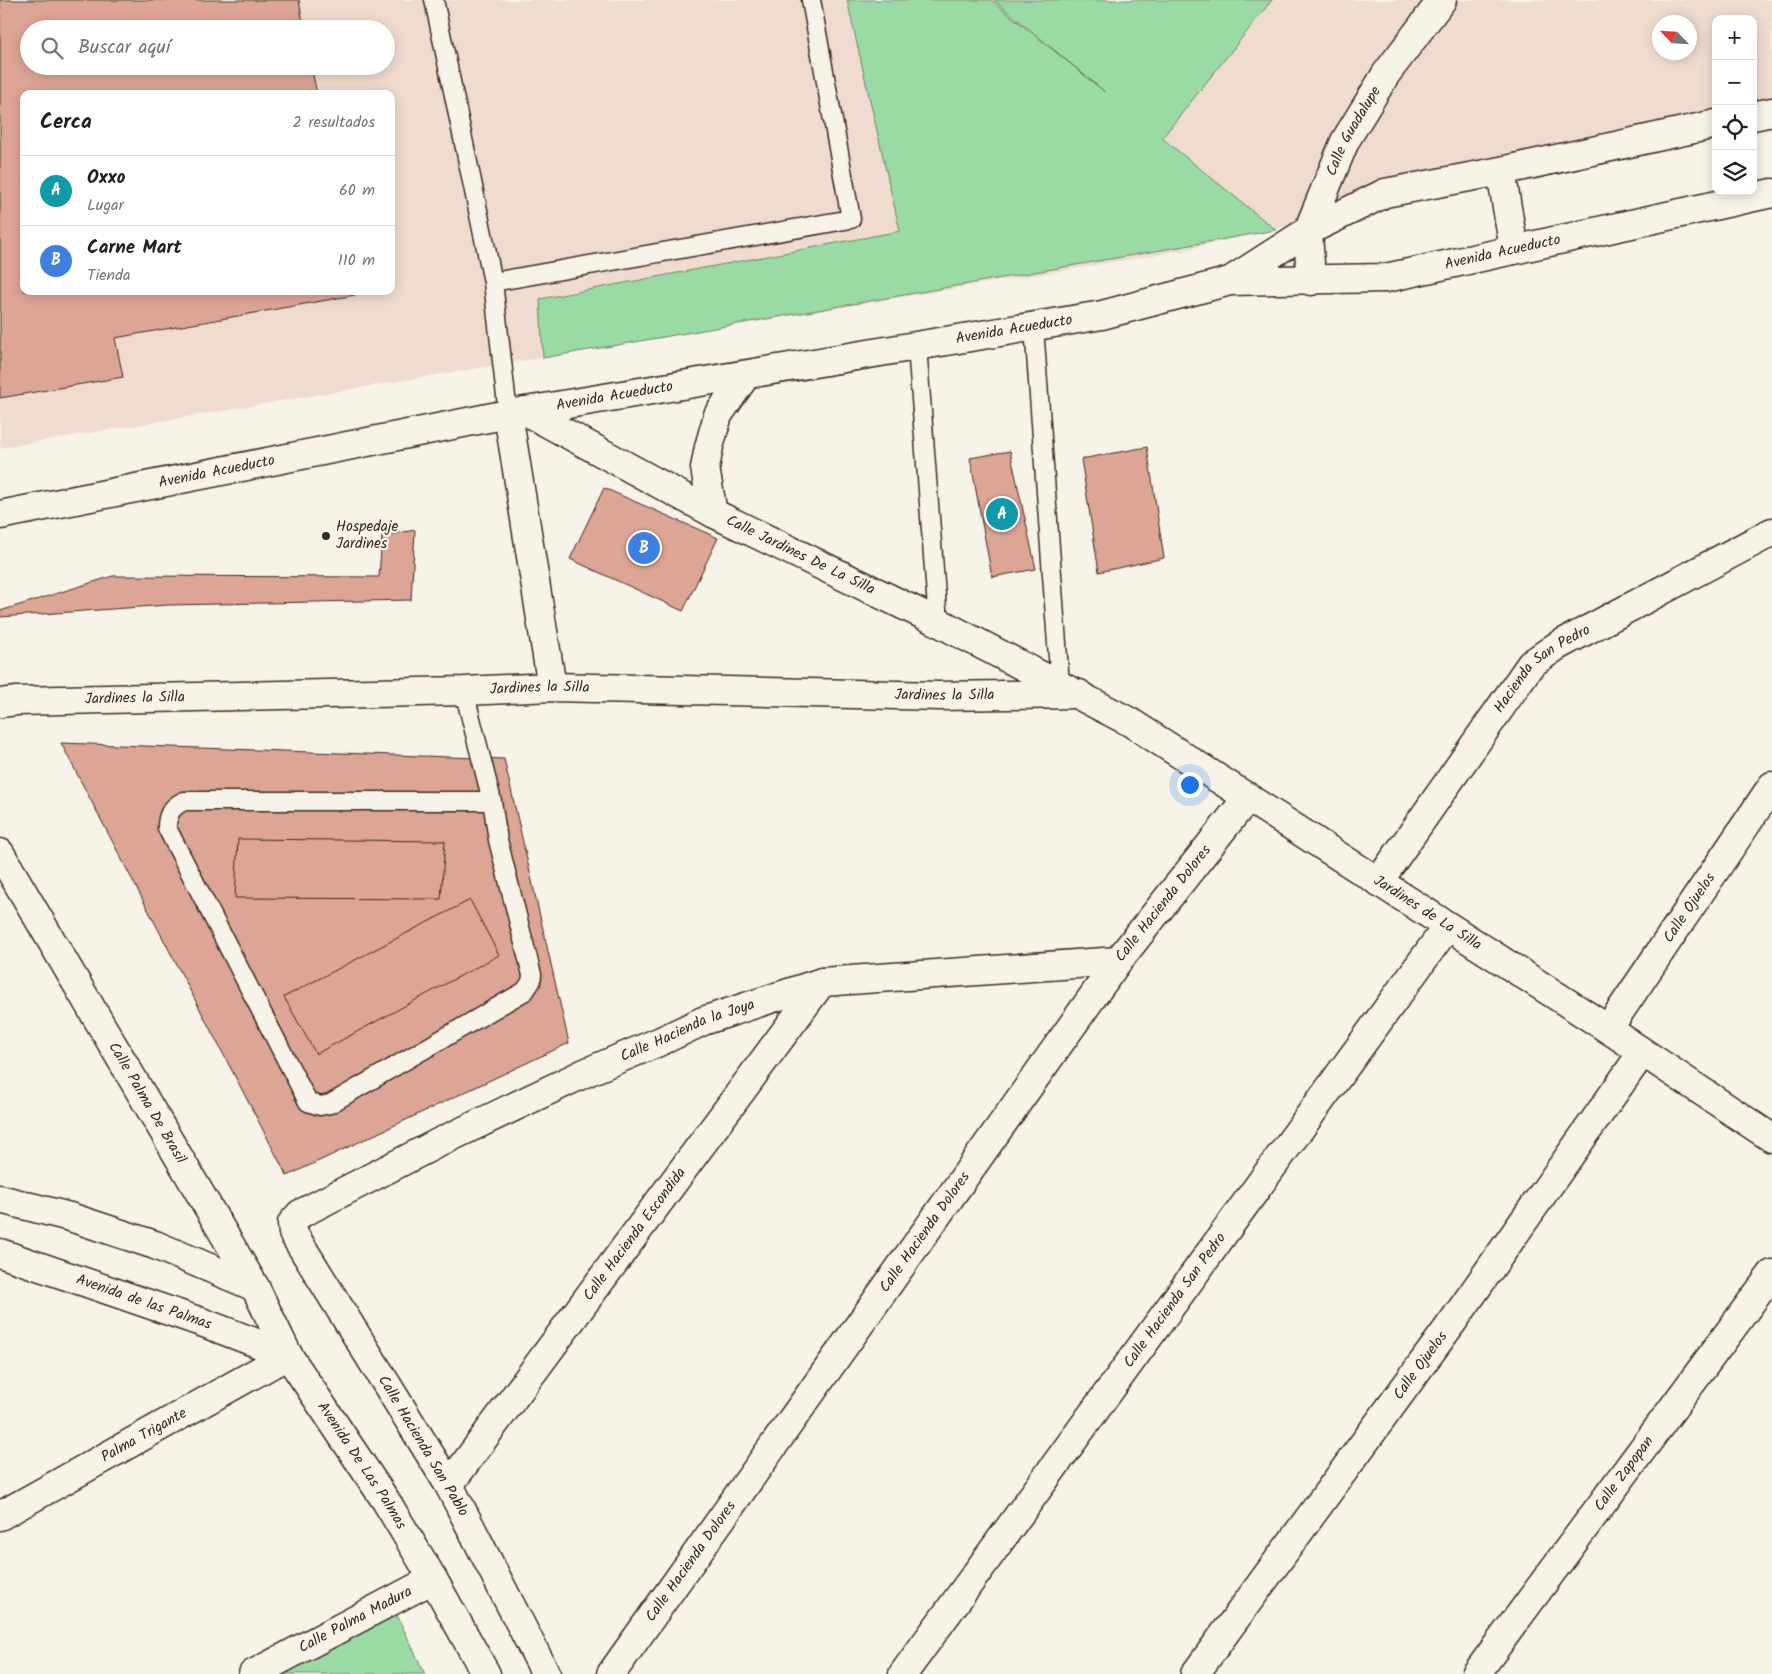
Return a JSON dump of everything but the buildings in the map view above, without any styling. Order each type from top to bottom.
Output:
[{"type":"street","name":"Calle Guadalupe","points":[[1311,281],[1308,231],[1345,141],[1386,74],[1442,0]]},
{"type":"street","points":[[1757,115],[1772,112]]},
{"type":"street","name":"Avenida Acueducto","points":[[1230,281],[1308,231],[1385,193],[1501,171],[1712,125]]},
{"type":"street","points":[[1501,171],[1514,250]]},
{"type":"street","name":"Avenida Acueducto","points":[[0,515],[517,412],[1102,315],[1230,281],[1311,281],[1386,278],[1772,193]]},
{"type":"street","points":[[713,513],[705,468],[708,447],[718,415],[746,375]]},
{"type":"street","points":[[517,412],[552,687]]},
{"type":"street","name":"Calle Jardines De La Silla","points":[[517,412],[713,513],[938,622],[1069,689]]},
{"type":"street","name":"Hacienda San Pedro","points":[[1378,881],[1531,664],[1557,646],[1772,532]]},
{"type":"street","name":"Jardines la Silla","points":[[0,704],[552,687],[939,696],[1069,689]]},
{"type":"street","name":"Jardines de La Silla","points":[[1069,689],[1130,722],[1248,797],[1608,1029],[1772,1138]]},
{"type":"street","name":"Calle Ojuelos","points":[[1608,1029],[1772,786]]},
{"type":"street","name":"Calle Hacienda Dolores","points":[[611,1674],[1118,960],[1248,797]]},
{"type":"street","name":"Calle Palma De Brasil","points":[[0,854],[255,1287],[288,1355]]},
{"type":"street","name":"Calle Hacienda San Pedro","points":[[903,1674],[1448,927]]},
{"type":"street","name":"Calle Hacienda la Joya","points":[[292,1222],[300,1214],[428,1148],[587,1072],[703,1021],[822,982],[1118,960]]},
{"type":"street","name":"Calle Hacienda Escondida","points":[[449,1485],[822,982]]},
{"type":"street","name":"Calle Ojuelos","points":[[1195,1674],[1454,1320],[1642,1053]]},
{"type":"street","points":[[0,1198],[70,1217],[155,1245],[255,1287]]},
{"type":"street","name":"Calle Hacienda San Pablo","points":[[292,1222],[293,1233],[449,1485],[546,1674]]},
{"type":"street","name":"Avenida de las Palmas","points":[[0,1253],[204,1323],[288,1355]]},
{"type":"street","name":"Calle Zapopan","points":[[1476,1674],[1772,1274]]},
{"type":"street","name":"Palma Trigante","points":[[0,1516],[288,1355]]},
{"type":"street","name":"Avenida De Las Palmas","points":[[288,1355],[386,1501],[433,1579],[486,1674]]},
{"type":"street","name":"Calle Palma Madura","points":[[253,1674],[433,1579]]},
{"type":"lane","points":[[434,0],[493,282],[517,412]]},
{"type":"lane","points":[[493,282],[851,219],[811,0]]},
{"type":"lane","points":[[1034,327],[1069,689]]},
{"type":"lane","points":[[917,346],[938,622]]},
{"type":"lane","points":[[464,691],[492,801],[498,840],[532,975],[532,982],[526,990],[330,1104],[320,1106],[308,1102],[167,828],[167,818],[170,812],[184,801],[492,801]]},
{"type":"shaded area","points":[[0,0],[1772,0],[1772,114],[1757,117],[1757,15],[1712,15],[1712,128],[1180,251],[0,448]]},
{"type":"green space","points":[[847,0],[991,0],[1105,92],[994,0],[1272,0],[1162,138],[1276,230],[543,358],[540,299],[900,231]]},
{"type":"green space","points":[[393,1607],[425,1674],[271,1674]]},
{"type":"place","name":"Oxxo","points":[[1002,514]]},
{"type":"place","name":"Hospedaje Jardines","points":[[326,536]]},
{"type":"place","name":"Carne Mart","points":[[644,548]]}]
